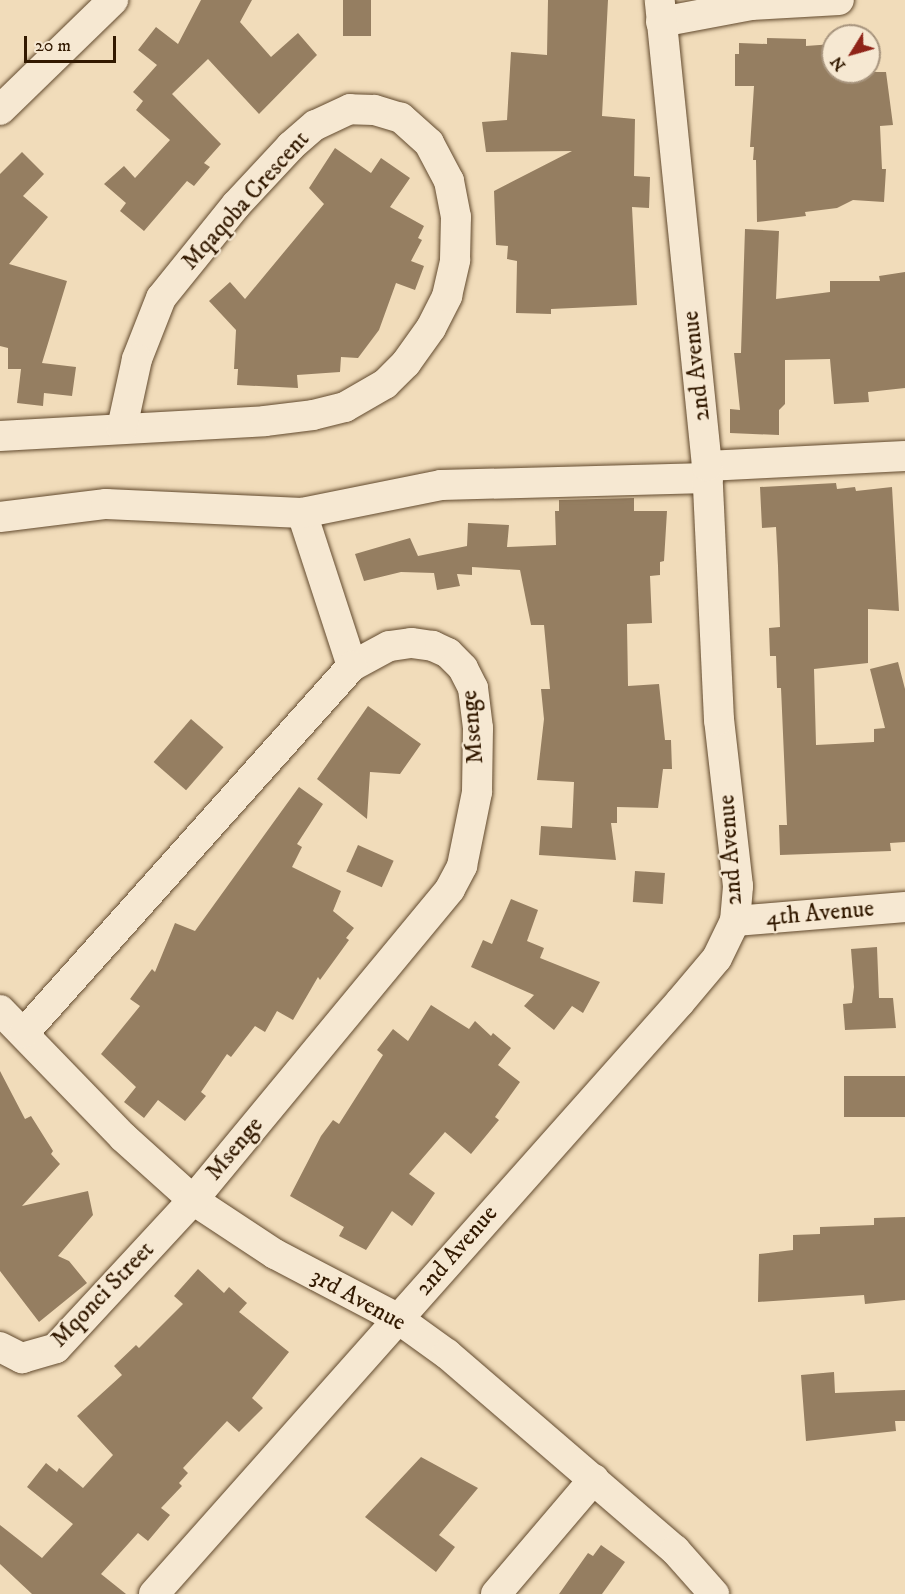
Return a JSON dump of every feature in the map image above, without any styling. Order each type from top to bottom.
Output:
[{"type":"street","points":[[0,110],[113,0]]},
{"type":"street","points":[[661,11],[839,0]]},
{"type":"street","name":"2nd Avenue","points":[[154,1594],[680,1002],[717,958],[735,921],[738,886],[719,720],[707,472],[661,11]]},
{"type":"street","name":"Mqaqoba Crescent","points":[[0,436],[122,428],[313,415],[345,407],[385,384],[406,363],[431,328],[447,296],[454,260],[456,217],[449,181],[429,143],[400,118],[374,110],[350,109],[315,125],[291,146],[236,204],[161,298],[137,359],[122,428]]},
{"type":"street","points":[[0,517],[106,504],[302,513],[441,485],[707,472],[905,456]]},
{"type":"street","points":[[302,513],[352,666]]},
{"type":"street","name":"Msenge","points":[[24,1033],[352,666],[389,646],[411,643],[433,646],[448,653],[463,668],[473,688],[478,728],[477,792],[462,866],[427,920],[193,1200]]},
{"type":"street","name":"4th Avenue","points":[[735,921],[905,907]]},
{"type":"street","name":"3rd Avenue","points":[[0,1010],[123,1137],[193,1200],[275,1254],[397,1318],[447,1354],[675,1550],[714,1594]]},
{"type":"street","name":"Mqonci Street","points":[[0,1347],[22,1358],[56,1348],[193,1200]]},
{"type":"street","points":[[496,1594],[594,1479]]},
{"type":"building","points":[[201,0],[252,0],[240,22],[271,57],[298,33],[317,55],[259,114],[208,59],[172,94],[221,144],[204,163],[210,167],[194,186],[187,181],[144,231],[120,211],[126,203],[104,184],[124,166],[135,178],[170,140],[136,110],[143,101],[133,92],[157,65],[138,50],[156,27],[178,44]]},
{"type":"building","points":[[343,0],[371,0],[371,36],[343,36]]},
{"type":"building","points":[[548,0],[608,0],[602,116],[635,119],[634,176],[650,177],[649,208],[632,207],[637,305],[551,309],[551,314],[516,313],[517,261],[507,259],[508,246],[496,245],[494,191],[572,151],[486,152],[482,122],[507,120],[511,52],[547,55]]},
{"type":"building","points":[[767,38],[806,39],[806,46],[821,45],[821,84],[881,84],[881,72],[886,72],[893,125],[880,126],[882,169],[886,169],[884,202],[853,200],[837,208],[805,212],[806,216],[757,222],[756,160],[753,160],[754,147],[750,147],[754,86],[735,86],[735,54],[739,54],[739,43],[767,44]]},
{"type":"building","points":[[335,148],[371,173],[381,158],[410,178],[390,207],[424,226],[418,238],[422,240],[411,261],[424,266],[415,290],[396,283],[379,330],[358,358],[341,357],[340,372],[297,375],[298,388],[237,385],[238,369],[234,369],[236,330],[209,301],[230,282],[245,299],[324,204],[309,188]]},
{"type":"building","points":[[22,152],[44,174],[23,196],[48,217],[9,264],[67,281],[42,363],[76,367],[72,396],[44,393],[43,406],[17,403],[21,369],[8,369],[8,348],[0,346],[0,174]]},
{"type":"building","points":[[745,229],[779,231],[776,299],[830,292],[830,281],[880,281],[879,276],[905,272],[905,388],[868,392],[869,402],[834,404],[830,359],[785,360],[785,404],[779,410],[779,435],[730,433],[730,409],[740,410],[734,353],[741,353]]},
{"type":"building","points":[[836,483],[837,489],[855,487],[856,491],[892,487],[899,611],[868,609],[868,663],[814,669],[816,745],[874,742],[874,729],[885,728],[870,669],[898,662],[905,689],[905,842],[890,843],[891,851],[780,855],[779,825],[787,825],[781,688],[777,688],[776,656],[770,656],[769,628],[780,627],[776,527],[762,528],[760,487]]},
{"type":"building","points":[[634,498],[634,511],[667,511],[664,561],[660,562],[660,575],[650,576],[652,623],[627,624],[628,686],[659,684],[665,740],[671,740],[672,769],[663,769],[658,808],[617,807],[617,823],[611,823],[616,860],[539,855],[541,826],[572,828],[574,782],[537,780],[544,719],[541,689],[550,689],[544,625],[531,625],[520,570],[472,567],[472,575],[457,574],[460,586],[437,590],[434,573],[401,572],[364,581],[355,554],[410,538],[418,556],[467,546],[468,523],[509,525],[507,547],[556,545],[555,511],[559,511],[559,500]]},
{"type":"building","points":[[368,706],[421,744],[400,774],[370,772],[367,819],[317,779]]},
{"type":"building","points":[[191,719],[223,747],[186,790],[154,762]]},
{"type":"building","points":[[299,787],[323,804],[297,844],[302,847],[292,867],[341,891],[333,911],[354,928],[346,938],[349,940],[320,980],[318,977],[293,1020],[277,1011],[265,1032],[255,1026],[231,1057],[227,1054],[201,1092],[206,1096],[185,1121],[158,1100],[144,1118],[124,1102],[136,1087],[101,1054],[140,1006],[130,999],[152,969],[155,972],[175,923],[195,931]]},
{"type":"building","points":[[358,845],[394,861],[382,887],[346,871]]},
{"type":"building","points":[[635,871],[665,873],[663,904],[633,902]]},
{"type":"building","points":[[511,899],[538,910],[527,941],[544,948],[540,958],[600,982],[583,1013],[572,1006],[554,1030],[524,1006],[534,995],[471,967],[483,940],[492,944]]},
{"type":"building","points":[[877,947],[879,998],[893,998],[896,1028],[845,1030],[843,1004],[852,1003],[854,987],[851,949]]},
{"type":"building","points":[[431,1005],[469,1029],[475,1021],[491,1036],[493,1033],[511,1048],[498,1065],[520,1082],[495,1117],[499,1120],[471,1154],[445,1132],[409,1174],[435,1193],[412,1226],[392,1211],[366,1250],[339,1236],[344,1227],[290,1196],[321,1136],[333,1120],[339,1124],[383,1055],[377,1050],[393,1029],[408,1041]]},
{"type":"building","points":[[0,1071],[25,1119],[31,1116],[53,1151],[51,1154],[60,1164],[22,1206],[88,1191],[93,1215],[58,1256],[69,1261],[87,1283],[39,1322],[0,1271]]},
{"type":"building","points":[[844,1076],[905,1076],[905,1117],[844,1117]]},
{"type":"building","points":[[905,1217],[905,1300],[865,1304],[864,1295],[758,1302],[759,1254],[793,1250],[793,1235],[820,1234],[820,1227],[874,1225],[874,1218]]},
{"type":"building","points":[[198,1269],[224,1293],[229,1287],[247,1303],[239,1312],[289,1352],[252,1398],[263,1408],[239,1432],[227,1421],[183,1468],[188,1473],[179,1483],[182,1486],[161,1508],[170,1515],[148,1541],[138,1533],[101,1574],[126,1594],[32,1594],[0,1564],[0,1525],[42,1558],[73,1524],[27,1487],[46,1463],[57,1472],[59,1468],[83,1488],[113,1455],[77,1416],[122,1375],[114,1366],[136,1345],[139,1348],[183,1304],[174,1296]]},
{"type":"building","points":[[834,1372],[835,1393],[905,1390],[905,1421],[895,1421],[896,1431],[806,1441],[801,1375]]},
{"type":"building","points":[[421,1457],[478,1488],[439,1535],[455,1547],[436,1572],[365,1517]]},
{"type":"building","points":[[601,1545],[625,1562],[602,1594],[559,1594],[588,1553],[593,1556]]}]
